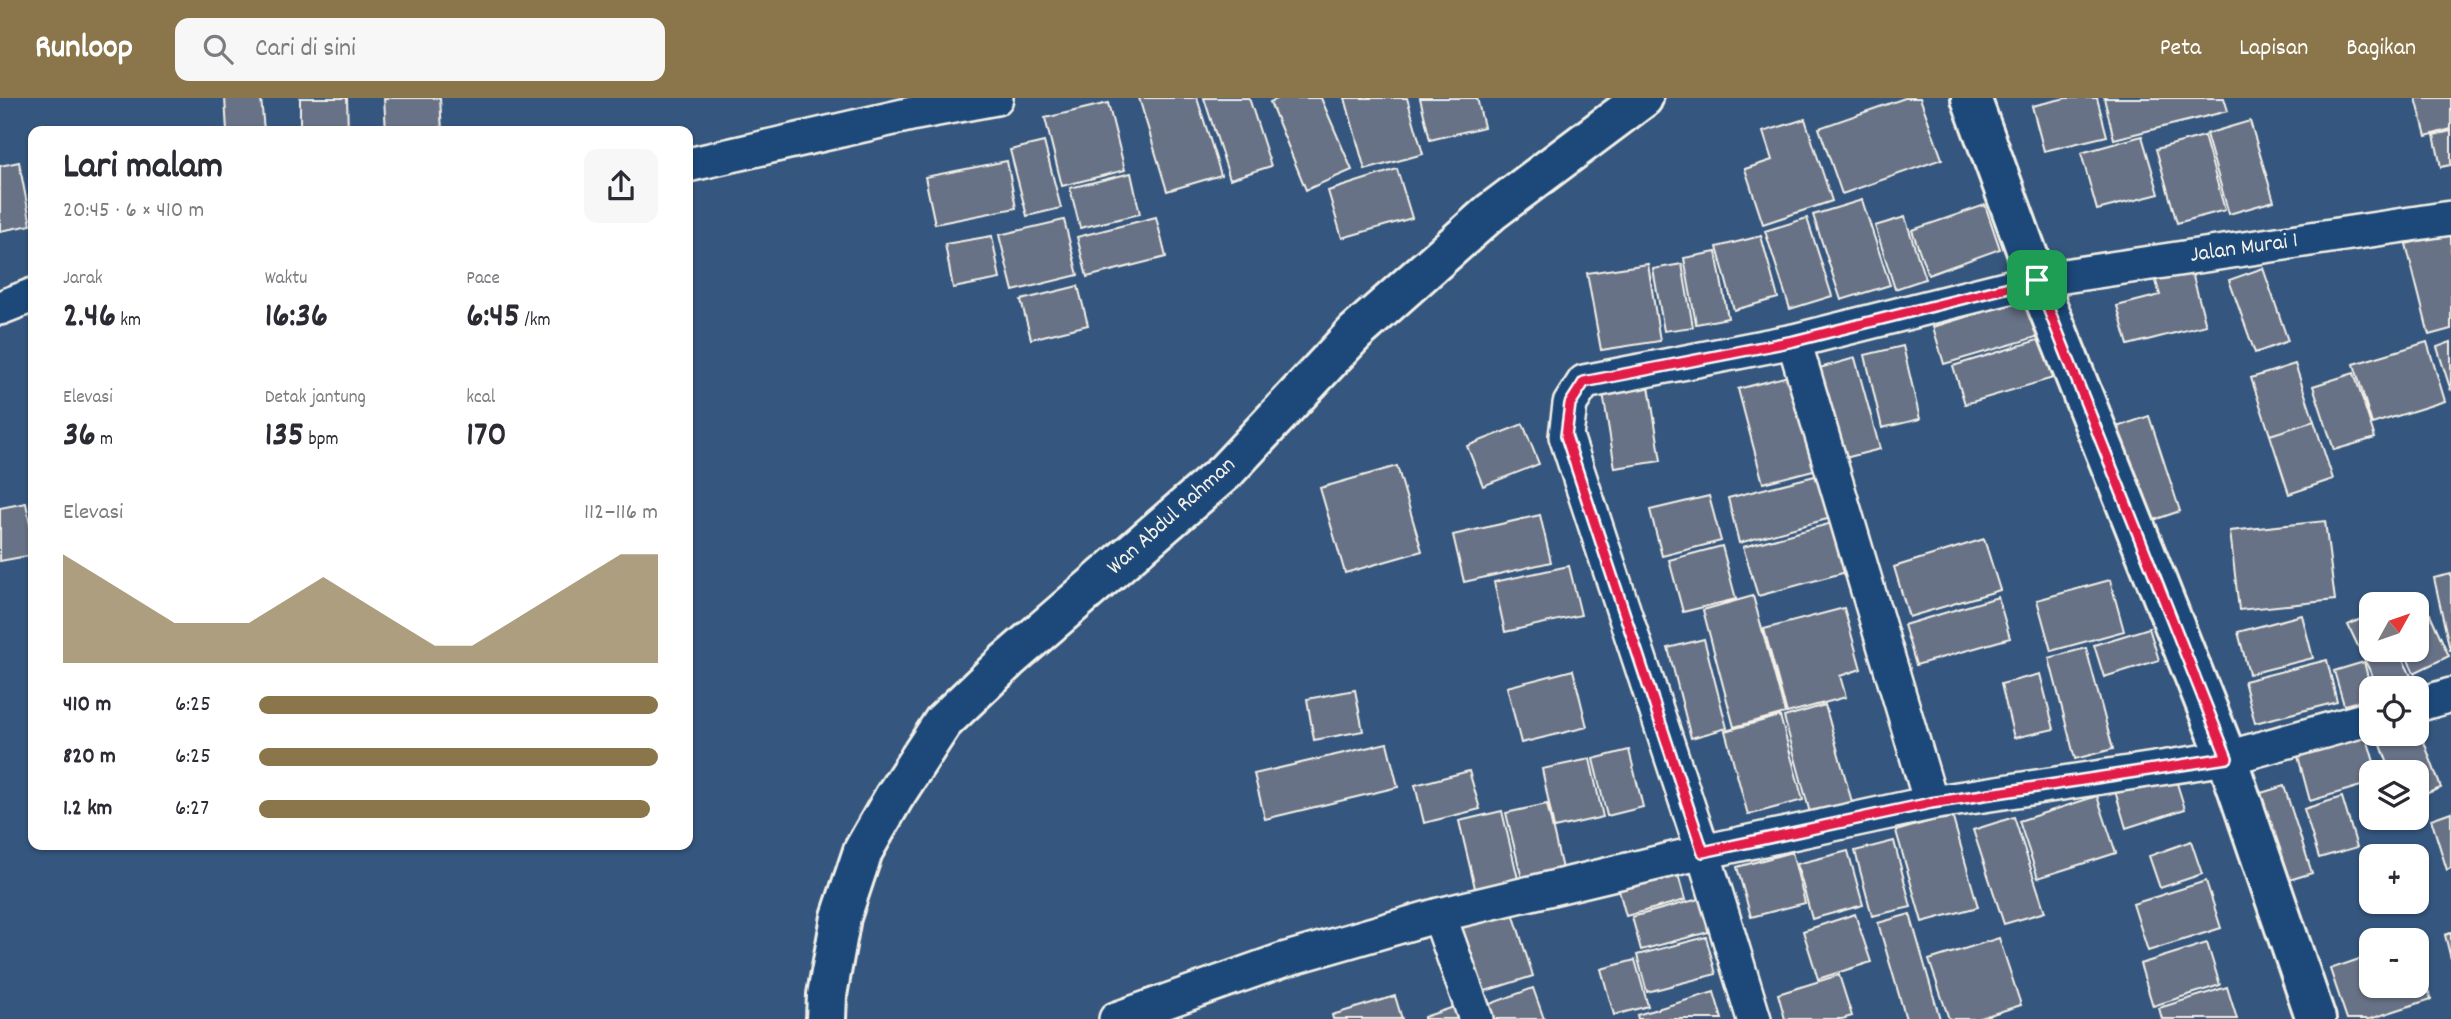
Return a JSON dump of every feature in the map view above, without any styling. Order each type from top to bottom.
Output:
[{"type":"street","points":[[693,164],[932,104],[996,98]]},
{"type":"street","name":"Wan Abdul Rahman","points":[[826,1019],[827,995],[841,917],[863,851],[894,796],[943,722],[1008,660],[1226,471],[1355,333],[1413,281],[1491,212],[1643,98]]},
{"type":"street","points":[[1971,98],[2037,280],[2227,758],[2316,1019]]},
{"type":"street","name":"Jalan Murai 1","points":[[1754,1019],[1703,852],[1566,436],[1570,404],[1584,382],[1794,341],[2037,280],[2451,218]]},
{"type":"street","points":[[0,308],[28,297]]},
{"type":"street","points":[[1794,341],[1931,803]]},
{"type":"street","points":[[2429,701],[2451,695]]},
{"type":"street","points":[[1116,1019],[1283,960],[1439,915],[1703,852],[1931,803],[2227,758],[2359,721]]},
{"type":"street","points":[[1439,915],[1476,1019]]},
{"type":"building","points":[[225,98],[261,98],[264,126],[227,126]]},
{"type":"building","points":[[300,98],[347,98],[348,126],[300,126]]},
{"type":"building","points":[[384,98],[440,98],[442,126],[386,126]]},
{"type":"building","points":[[1139,98],[1197,98],[1221,175],[1167,191]]},
{"type":"building","points":[[1204,98],[1249,98],[1271,166],[1230,179]]},
{"type":"building","points":[[1279,98],[1321,98],[1352,170],[1306,190],[1270,102]]},
{"type":"building","points":[[1345,98],[1407,98],[1423,154],[1365,170]]},
{"type":"building","points":[[1420,98],[1477,98],[1484,127],[1430,140]]},
{"type":"building","points":[[1905,98],[1920,98],[1942,159],[1842,194],[1819,128]]},
{"type":"building","points":[[2066,98],[2097,98],[2107,136],[2044,151],[2032,106]]},
{"type":"building","points":[[2104,98],[2224,98],[2228,111],[2114,139]]},
{"type":"building","points":[[2416,98],[2451,98],[2451,129],[2426,136]]},
{"type":"building","points":[[1108,103],[1125,170],[1062,186],[1045,118]]},
{"type":"building","points":[[1805,119],[1832,201],[1763,224],[1745,169],[1772,160],[1763,132]]},
{"type":"building","points":[[2250,121],[2274,201],[2229,214],[2206,134]]},
{"type":"building","points":[[2451,131],[2451,165],[2441,167],[2434,135]]},
{"type":"building","points":[[2142,136],[2159,194],[2097,210],[2081,153]]},
{"type":"building","points":[[2204,136],[2225,210],[2177,223],[2156,149]]},
{"type":"building","points":[[1044,142],[1061,208],[1027,216],[1010,150]]},
{"type":"building","points":[[1007,161],[1016,208],[935,224],[925,177]]},
{"type":"building","points":[[19,162],[28,209],[28,226],[0,231],[0,166]]},
{"type":"building","points":[[1397,169],[1412,218],[1342,238],[1328,191]]},
{"type":"building","points":[[1131,173],[1140,214],[1080,228],[1070,188]]},
{"type":"building","points":[[1862,200],[1890,285],[1841,300],[1813,215]]},
{"type":"building","points":[[1985,205],[2000,249],[1928,275],[1912,230]]},
{"type":"building","points":[[1156,217],[1166,257],[1087,277],[1077,237]]},
{"type":"building","points":[[1905,217],[1925,279],[1895,289],[1875,226]]},
{"type":"building","points":[[1807,218],[1832,296],[1790,309],[1765,231]]},
{"type":"building","points":[[1064,220],[1078,275],[1013,291],[999,235]]},
{"type":"building","points":[[2451,233],[2451,329],[2429,335],[2406,244]]},
{"type":"building","points":[[992,236],[1000,279],[953,288],[945,244]]},
{"type":"building","points":[[1761,236],[1778,298],[1734,310],[1717,247]]},
{"type":"building","points":[[1716,252],[1728,318],[1696,324],[1684,258]]},
{"type":"building","points":[[1648,264],[1660,341],[1601,350],[1587,273]]},
{"type":"building","points":[[1682,264],[1693,327],[1664,331],[1653,269]]},
{"type":"building","points":[[2263,268],[2288,341],[2255,353],[2229,280]]},
{"type":"building","points":[[2191,269],[2206,325],[2128,345],[2117,306],[2160,295],[2155,278]]},
{"type":"building","points":[[1078,286],[1088,325],[1031,339],[1021,300]]},
{"type":"building","points":[[2035,296],[2046,334],[1944,364],[1933,327]]},
{"type":"building","points":[[2041,339],[2053,378],[1965,404],[1953,366]]},
{"type":"building","points":[[2427,342],[2445,401],[2372,424],[2354,364]]},
{"type":"building","points":[[2451,342],[2451,391],[2437,347]]},
{"type":"building","points":[[1903,346],[1920,419],[1882,428],[1865,355]]},
{"type":"building","points":[[1855,358],[1880,449],[1841,459],[1816,369]]},
{"type":"building","points":[[2295,364],[2314,421],[2270,435],[2251,378]]},
{"type":"building","points":[[2354,373],[2375,438],[2334,450],[2313,386]]},
{"type":"building","points":[[1792,375],[1817,469],[1763,483],[1738,389]]},
{"type":"building","points":[[1649,386],[1661,461],[1615,468],[1603,393]]},
{"type":"building","points":[[2149,416],[2180,511],[2145,523],[2114,428]]},
{"type":"building","points":[[2314,421],[2333,479],[2289,494],[2270,435]]},
{"type":"building","points":[[1523,424],[1539,464],[1483,486],[1467,446]]},
{"type":"building","points":[[1397,466],[1422,551],[1345,573],[1320,488]]},
{"type":"building","points":[[1819,475],[1831,518],[1739,543],[1728,498]]},
{"type":"building","points":[[1709,496],[1721,541],[1662,556],[1650,510]]},
{"type":"building","points":[[26,503],[28,556],[0,561],[0,508]]},
{"type":"building","points":[[1540,515],[1551,562],[1464,582],[1453,535]]},
{"type":"building","points":[[2325,521],[2335,600],[2239,610],[2230,531]]},
{"type":"building","points":[[1836,522],[1850,571],[1758,596],[1743,547]]},
{"type":"building","points":[[1984,539],[2000,590],[1909,617],[1894,567]]},
{"type":"building","points":[[1722,546],[1736,599],[1683,612],[1669,560]]},
{"type":"building","points":[[1569,566],[1581,615],[1505,632],[1494,582]]},
{"type":"building","points":[[2451,574],[2451,650],[2450,650],[2434,578]]},
{"type":"building","points":[[2110,580],[2124,631],[2051,651],[2037,600]]},
{"type":"building","points":[[1753,596],[1785,713],[1734,727],[1703,610]]},
{"type":"building","points":[[1998,597],[2010,638],[1916,665],[1904,625]]},
{"type":"building","points":[[1844,608],[1861,669],[1840,676],[1846,697],[1787,713],[1764,629]]},
{"type":"building","points":[[2302,615],[2313,658],[2249,674],[2238,632]]},
{"type":"building","points":[[2429,615],[2449,656],[2414,673],[2409,662],[2429,662]]},
{"type":"building","points":[[2359,620],[2359,648],[2348,625]]},
{"type":"building","points":[[2149,628],[2159,660],[2104,677],[2094,645]]},
{"type":"building","points":[[1704,639],[1727,728],[1691,738],[1668,648]]},
{"type":"building","points":[[2086,648],[2113,749],[2075,759],[2049,658]]},
{"type":"building","points":[[2327,660],[2337,702],[2255,723],[2244,681]]},
{"type":"building","points":[[2364,662],[2368,676],[2359,676],[2359,701],[2344,705],[2334,671]]},
{"type":"building","points":[[2366,662],[2404,662],[2411,676],[2372,676]]},
{"type":"building","points":[[1573,670],[1587,727],[1521,743],[1507,687]]},
{"type":"building","points":[[2040,674],[2054,729],[2014,738],[2001,684]]},
{"type":"building","points":[[1355,690],[1363,731],[1314,740],[1307,699]]},
{"type":"building","points":[[1825,705],[1852,802],[1810,813],[1784,717]]},
{"type":"building","points":[[1780,716],[1803,800],[1748,815],[1725,731]]},
{"type":"building","points":[[2359,726],[2359,746],[2369,746],[2373,760],[2359,760],[2359,787],[2310,801],[2295,745]]},
{"type":"building","points":[[1387,743],[1398,787],[1265,819],[1254,774]]},
{"type":"building","points":[[2381,746],[2426,746],[2441,788],[2429,792],[2429,760],[2387,760]]},
{"type":"building","points":[[1629,750],[1643,807],[1607,816],[1593,759]]},
{"type":"building","points":[[1590,759],[1603,817],[1554,828],[1542,769]]},
{"type":"building","points":[[1469,771],[1480,809],[1424,823],[1415,785]]},
{"type":"building","points":[[2174,774],[2185,809],[2126,828],[2115,791]]},
{"type":"building","points":[[2284,786],[2312,873],[2276,884],[2248,797]]},
{"type":"building","points":[[2097,796],[2116,853],[2038,878],[2019,821]]},
{"type":"building","points":[[2342,797],[2357,847],[2319,858],[2304,809]]},
{"type":"building","points":[[1547,804],[1562,869],[1522,879],[1506,813]]},
{"type":"building","points":[[1502,811],[1519,883],[1476,892],[1459,821]]},
{"type":"building","points":[[2451,812],[2451,868],[2447,870],[2431,819]]},
{"type":"building","points":[[1952,815],[1978,907],[1922,922],[1896,831]]},
{"type":"building","points":[[2014,817],[2045,912],[2004,924],[1973,830]]},
{"type":"building","points":[[1894,841],[1911,907],[1872,916],[1855,851]]},
{"type":"building","points":[[2191,841],[2202,874],[2160,888],[2149,856]]},
{"type":"building","points":[[1848,851],[1863,905],[1812,919],[1797,864]]},
{"type":"building","points":[[1792,852],[1805,903],[1751,917],[1737,867]]},
{"type":"building","points":[[1676,867],[1685,900],[1626,916],[1617,883]]},
{"type":"building","points":[[2206,881],[2221,928],[2148,951],[2133,904]]},
{"type":"building","points":[[1706,897],[1716,930],[1641,950],[1632,917]]},
{"type":"building","points":[[1512,910],[1533,976],[1476,994],[1454,928]]},
{"type":"building","points":[[1855,914],[1871,962],[1818,979],[1803,931]]},
{"type":"building","points":[[1910,914],[1940,1019],[1906,1019],[1878,923]]},
{"type":"building","points":[[2451,933],[2451,959],[2445,935]]},
{"type":"building","points":[[1706,937],[1716,974],[1647,992],[1637,955]]},
{"type":"building","points":[[1999,938],[2021,1005],[1977,1019],[1949,1019],[1929,960]]},
{"type":"building","points":[[2207,943],[2220,985],[2153,1006],[2140,964]]},
{"type":"building","points":[[2359,959],[2359,998],[2429,998],[2429,993],[2431,999],[2370,1019],[2347,1019],[2330,969]]},
{"type":"building","points":[[1635,960],[1648,1006],[1614,1015],[1601,969]]},
{"type":"building","points":[[1839,975],[1852,1016],[1842,1019],[1785,1019],[1778,994]]},
{"type":"building","points":[[2227,987],[2237,1019],[2162,1019],[2159,1008]]},
{"type":"building","points":[[1533,988],[1544,1019],[1491,1019],[1487,1005]]},
{"type":"building","points":[[1714,992],[1722,1019],[1638,1019],[1637,1015]]},
{"type":"building","points":[[1395,996],[1402,1019],[1333,1019],[1332,1015]]},
{"type":"building","points":[[1463,1004],[1468,1019],[1424,1019],[1424,1017]]},
{"type":"route","points":[[2037,280],[2227,758],[1931,803],[1703,852],[1566,436],[1570,404],[1584,382],[1794,341],[2037,280]]}]
